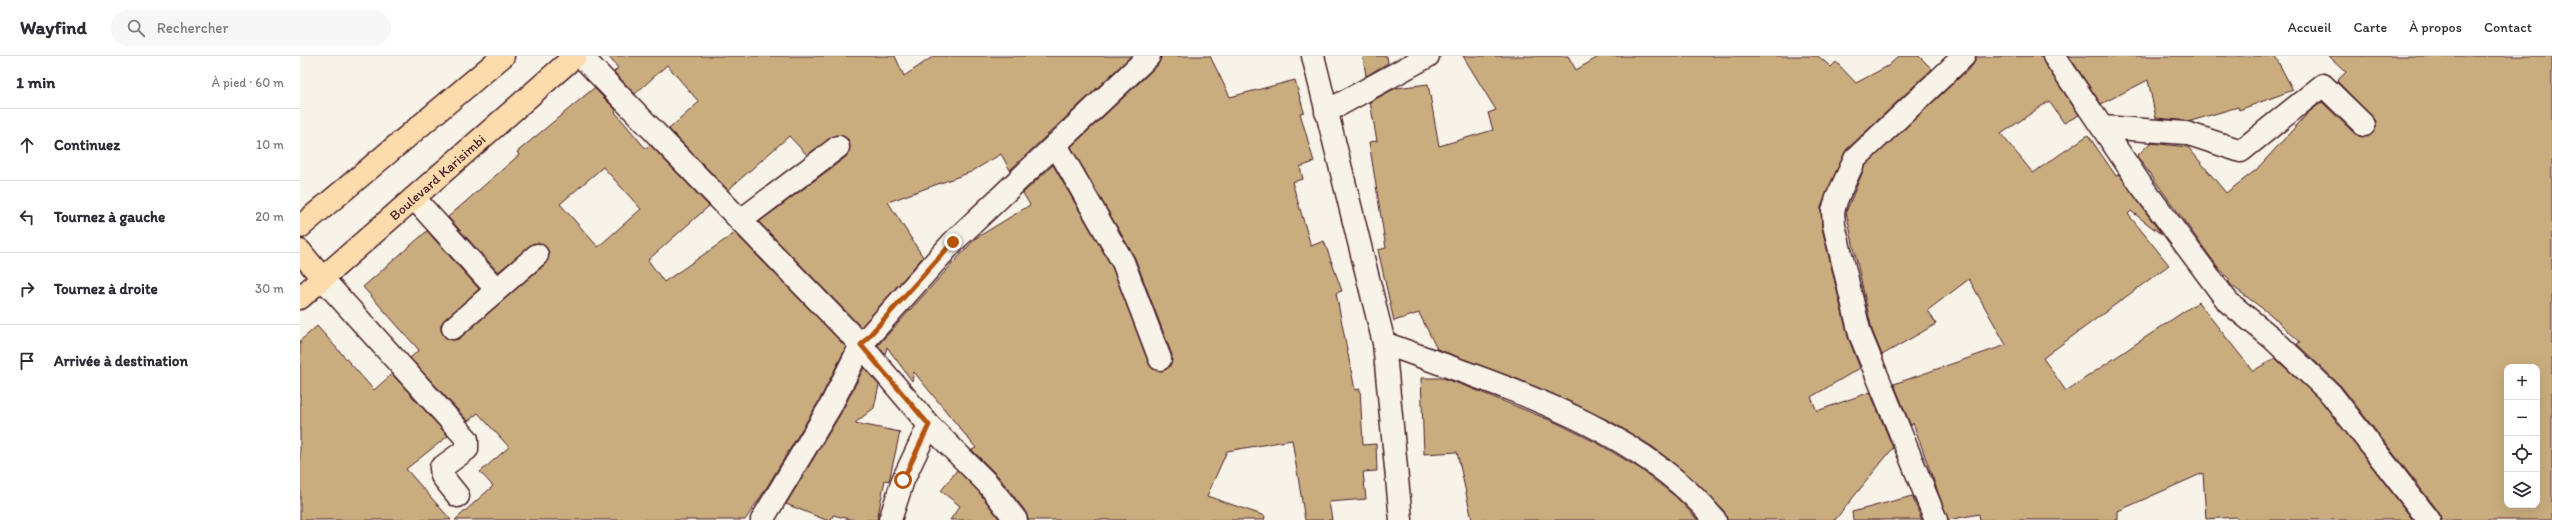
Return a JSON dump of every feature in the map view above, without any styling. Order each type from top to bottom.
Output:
[{"type":"main road","points":[[302,221],[503,56]]},
{"type":"main road","name":"Boulevard Karisimbi","points":[[300,298],[575,56]]},
{"type":"main road","points":[[300,251],[322,278]]},
{"type":"street","points":[[581,56],[861,345],[929,425],[988,484],[1016,520]]},
{"type":"street","points":[[762,520],[830,408],[861,345],[953,242],[1149,56]]},
{"type":"street","points":[[1313,56],[1384,343],[1401,520]]},
{"type":"street","points":[[1326,112],[1428,56]]},
{"type":"street","points":[[1936,520],[1860,334],[1834,225],[1833,211],[1836,198],[1855,159],[1964,56]]},
{"type":"street","points":[[2054,56],[2141,185],[2228,302],[2272,338],[2331,394],[2429,520]]},
{"type":"street","points":[[2103,127],[2186,133],[2241,151],[2323,85],[2364,125]]},
{"type":"street","points":[[1056,145],[1123,262],[1160,358]]},
{"type":"street","points":[[740,221],[838,147]]},
{"type":"street","points":[[414,198],[496,289]]},
{"type":"street","points":[[453,328],[496,289],[538,256]]},
{"type":"street","points":[[322,278],[467,439],[467,449],[441,468],[440,472],[458,496]]},
{"type":"street","points":[[1384,343],[1525,396],[1630,447],[1670,476],[1715,520]]},
{"type":"street","points":[[890,520],[903,480],[929,425]]},
{"type":"building","points":[[608,56],[895,56],[904,76],[934,56],[1131,56],[1010,170],[1001,154],[971,172],[888,202],[923,257],[861,327],[759,222],[846,157],[850,146],[848,139],[836,135],[807,155],[789,136],[728,190],[669,129],[699,102],[667,65],[635,94],[614,72],[618,68]]},
{"type":"building","points":[[1161,56],[1210,56],[1230,97],[1295,80],[1304,112],[1300,113],[1314,162],[1300,167],[1303,179],[1292,182],[1311,246],[1324,241],[1342,291],[1336,293],[1355,390],[1360,389],[1363,445],[1376,444],[1377,471],[1363,472],[1366,499],[1329,502],[1332,520],[1305,520],[1292,440],[1227,451],[1207,496],[1265,516],[1264,520],[1028,520],[1026,512],[998,476],[972,450],[976,448],[914,372],[912,381],[887,347],[885,354],[878,345],[976,238],[1030,205],[1023,193],[1053,165],[1112,267],[1149,364],[1158,371],[1169,367],[1172,355],[1135,258],[1071,147],[1158,65]]},
{"type":"building","points":[[1363,56],[1387,56],[1388,63],[1366,76]]},
{"type":"building","points":[[1463,56],[1568,56],[1576,70],[1600,56],[1818,56],[1831,67],[1836,62],[1856,83],[1888,66],[1899,56],[1919,56],[1932,69],[1846,150],[1821,207],[1822,228],[1848,337],[1860,368],[1811,397],[1817,411],[1870,392],[1893,448],[1835,520],[1727,520],[1724,511],[1691,477],[1653,447],[1612,422],[1522,381],[1437,349],[1419,313],[1394,321],[1378,250],[1386,248],[1369,142],[1377,141],[1370,102],[1396,88],[1428,84],[1439,146],[1493,130],[1488,113],[1496,110]]},
{"type":"building","points":[[2042,56],[2044,63],[2079,115],[2064,123],[2049,101],[2001,134],[2033,173],[2088,135],[2116,176],[2119,174],[2162,235],[2131,211],[2128,214],[2169,265],[2043,358],[2066,391],[2198,302],[2253,371],[2275,358],[2322,402],[2413,520],[2238,520],[2236,517],[2206,519],[2203,473],[2118,511],[2118,520],[1980,520],[1979,514],[1948,520],[1913,423],[1911,426],[1894,384],[2006,345],[1969,279],[1928,310],[1936,324],[1882,355],[1872,330],[1846,212],[1865,166],[1973,65],[1976,57]]},
{"type":"building","points":[[2069,56],[2275,56],[2293,90],[2239,110],[2238,107],[2191,121],[2156,118],[2148,80],[2101,104]]},
{"type":"building","points":[[2329,56],[2552,56],[2552,520],[2441,520],[2439,512],[2341,386],[2297,344],[2300,342],[2270,314],[2232,286],[2228,281],[2230,280],[2217,266],[2137,156],[2150,143],[2188,147],[2226,193],[2256,170],[2308,113],[2322,102],[2355,134],[2368,137],[2376,128],[2376,121],[2337,81],[2346,72]]},
{"type":"building","points":[[594,88],[616,110],[615,112],[646,149],[650,145],[709,206],[648,260],[664,282],[735,233],[846,347],[819,401],[762,495],[745,520],[455,520],[493,486],[480,472],[509,447],[478,413],[468,421],[410,358],[419,350],[363,287],[427,231],[479,289],[441,324],[441,331],[444,336],[455,340],[461,337],[545,264],[549,253],[546,247],[534,243],[498,272],[448,217],[519,155],[517,152]],"holes":[[[603,167],[641,209],[598,247],[560,204]]]},
{"type":"building","points":[[317,326],[374,390],[392,374],[448,436],[406,469],[451,520],[300,520],[300,341]]},
{"type":"building","points":[[864,368],[879,385],[874,408],[855,423],[900,432],[889,481],[885,480],[877,520],[854,520],[833,515],[831,520],[826,520],[786,504],[841,413]]},
{"type":"building","points":[[1421,378],[1443,378],[1468,387],[1557,423],[1599,444],[1639,468],[1675,496],[1698,520],[1472,520],[1457,452],[1424,454]]},
{"type":"building","points":[[957,470],[979,492],[1000,520],[950,520],[960,506],[941,491]]},
{"type":"building","points":[[1912,496],[1922,520],[1853,520],[1852,512]]},
{"type":"route","points":[[903,480],[929,425],[861,345],[953,242]]}]
